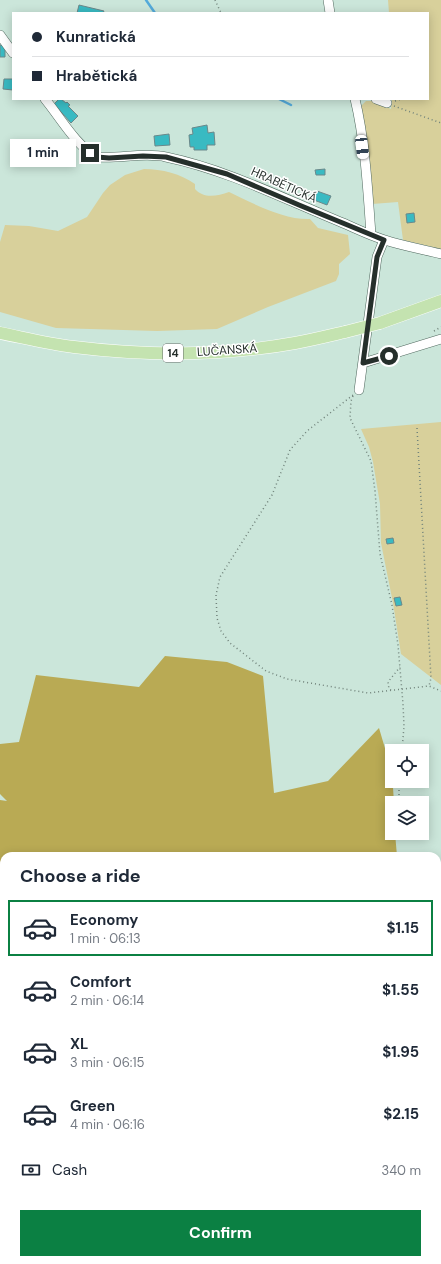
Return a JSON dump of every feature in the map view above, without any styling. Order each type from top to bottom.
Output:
[{"type":"main road","name":"LUČANSKÁ","points":[[0,333],[73,347],[140,353],[178,353],[247,349],[294,343],[345,332],[380,322],[441,301]]},
{"type":"street","points":[[328,0],[330,12]]},
{"type":"street","points":[[0,35],[12,52]]},
{"type":"street","name":"HRABĚTICKÁ","points":[[46,100],[79,143],[97,157],[109,158],[155,156],[166,157],[197,165],[242,180],[384,240],[441,254]]},
{"type":"street","points":[[355,100],[363,153],[370,234]]},
{"type":"street","points":[[379,100],[387,103]]},
{"type":"street","points":[[358,390],[377,257],[384,240]]},
{"type":"street","points":[[363,363],[441,339]]},
{"type":"path","points":[[215,0],[221,12]]},
{"type":"path","points":[[387,103],[441,123]]},
{"type":"path","points":[[403,744],[404,726],[401,688],[400,667],[398,645],[392,605],[380,554],[376,491],[371,461],[350,418],[351,401],[354,395],[307,431],[290,450],[272,495],[220,577],[216,595],[217,618],[220,631],[230,643],[266,671],[287,679],[368,693],[401,688],[429,686],[441,691]]},
{"type":"path","points":[[417,428],[428,599],[431,678],[429,686]]},
{"type":"path","points":[[391,690],[388,682],[400,667]]},
{"type":"shaded area","points":[[388,0],[441,0],[441,249],[403,240],[398,202],[372,204],[361,109],[362,105],[366,101],[372,101],[391,109],[392,100],[429,100],[429,12],[389,12]]},
{"type":"shaded area","points":[[144,169],[164,171],[184,177],[195,184],[195,189],[202,194],[211,196],[229,192],[279,214],[300,219],[310,219],[318,228],[348,235],[350,254],[339,264],[339,274],[336,281],[268,307],[217,329],[157,331],[56,328],[0,312],[0,242],[5,225],[29,226],[58,231],[87,217],[110,185],[125,175]]},
{"type":"shaded area","points":[[441,422],[441,685],[401,654],[381,543],[380,504],[373,462],[369,447],[361,429]]},
{"type":"shaded area","points":[[165,656],[227,662],[263,676],[274,793],[328,781],[379,728],[385,748],[385,788],[393,788],[394,796],[385,796],[385,840],[396,840],[397,852],[0,852],[0,800],[7,801],[0,794],[0,744],[19,742],[36,675],[139,687]]},
{"type":"building","points":[[79,5],[104,11],[104,12],[77,12]]},
{"type":"building","points":[[0,45],[5,45],[5,57],[0,57]]},
{"type":"building","points":[[4,79],[12,79],[12,90],[3,89]]},
{"type":"building","points":[[58,100],[67,102],[70,105],[68,106],[78,116],[71,123],[54,104]]},
{"type":"building","points":[[207,125],[208,133],[214,132],[215,145],[207,145],[207,150],[194,150],[194,147],[190,147],[189,135],[193,134],[192,128]]},
{"type":"building","points":[[169,134],[170,145],[155,146],[154,136]]},
{"type":"building","points":[[325,169],[325,175],[316,175],[315,170]]},
{"type":"building","points":[[317,191],[331,196],[327,205],[314,200]]},
{"type":"building","points":[[414,213],[415,222],[407,223],[406,214]]},
{"type":"building","points":[[393,538],[394,543],[387,544],[386,539]]},
{"type":"building","points":[[400,597],[402,605],[396,606],[394,598]]},
{"type":"waterway","points":[[146,0],[154,12]]},
{"type":"waterway","points":[[281,100],[291,105]]},
{"type":"route","points":[[90,153],[97,157],[109,158],[143,156],[166,157],[227,174],[384,240],[377,257],[363,363],[389,356]]}]
